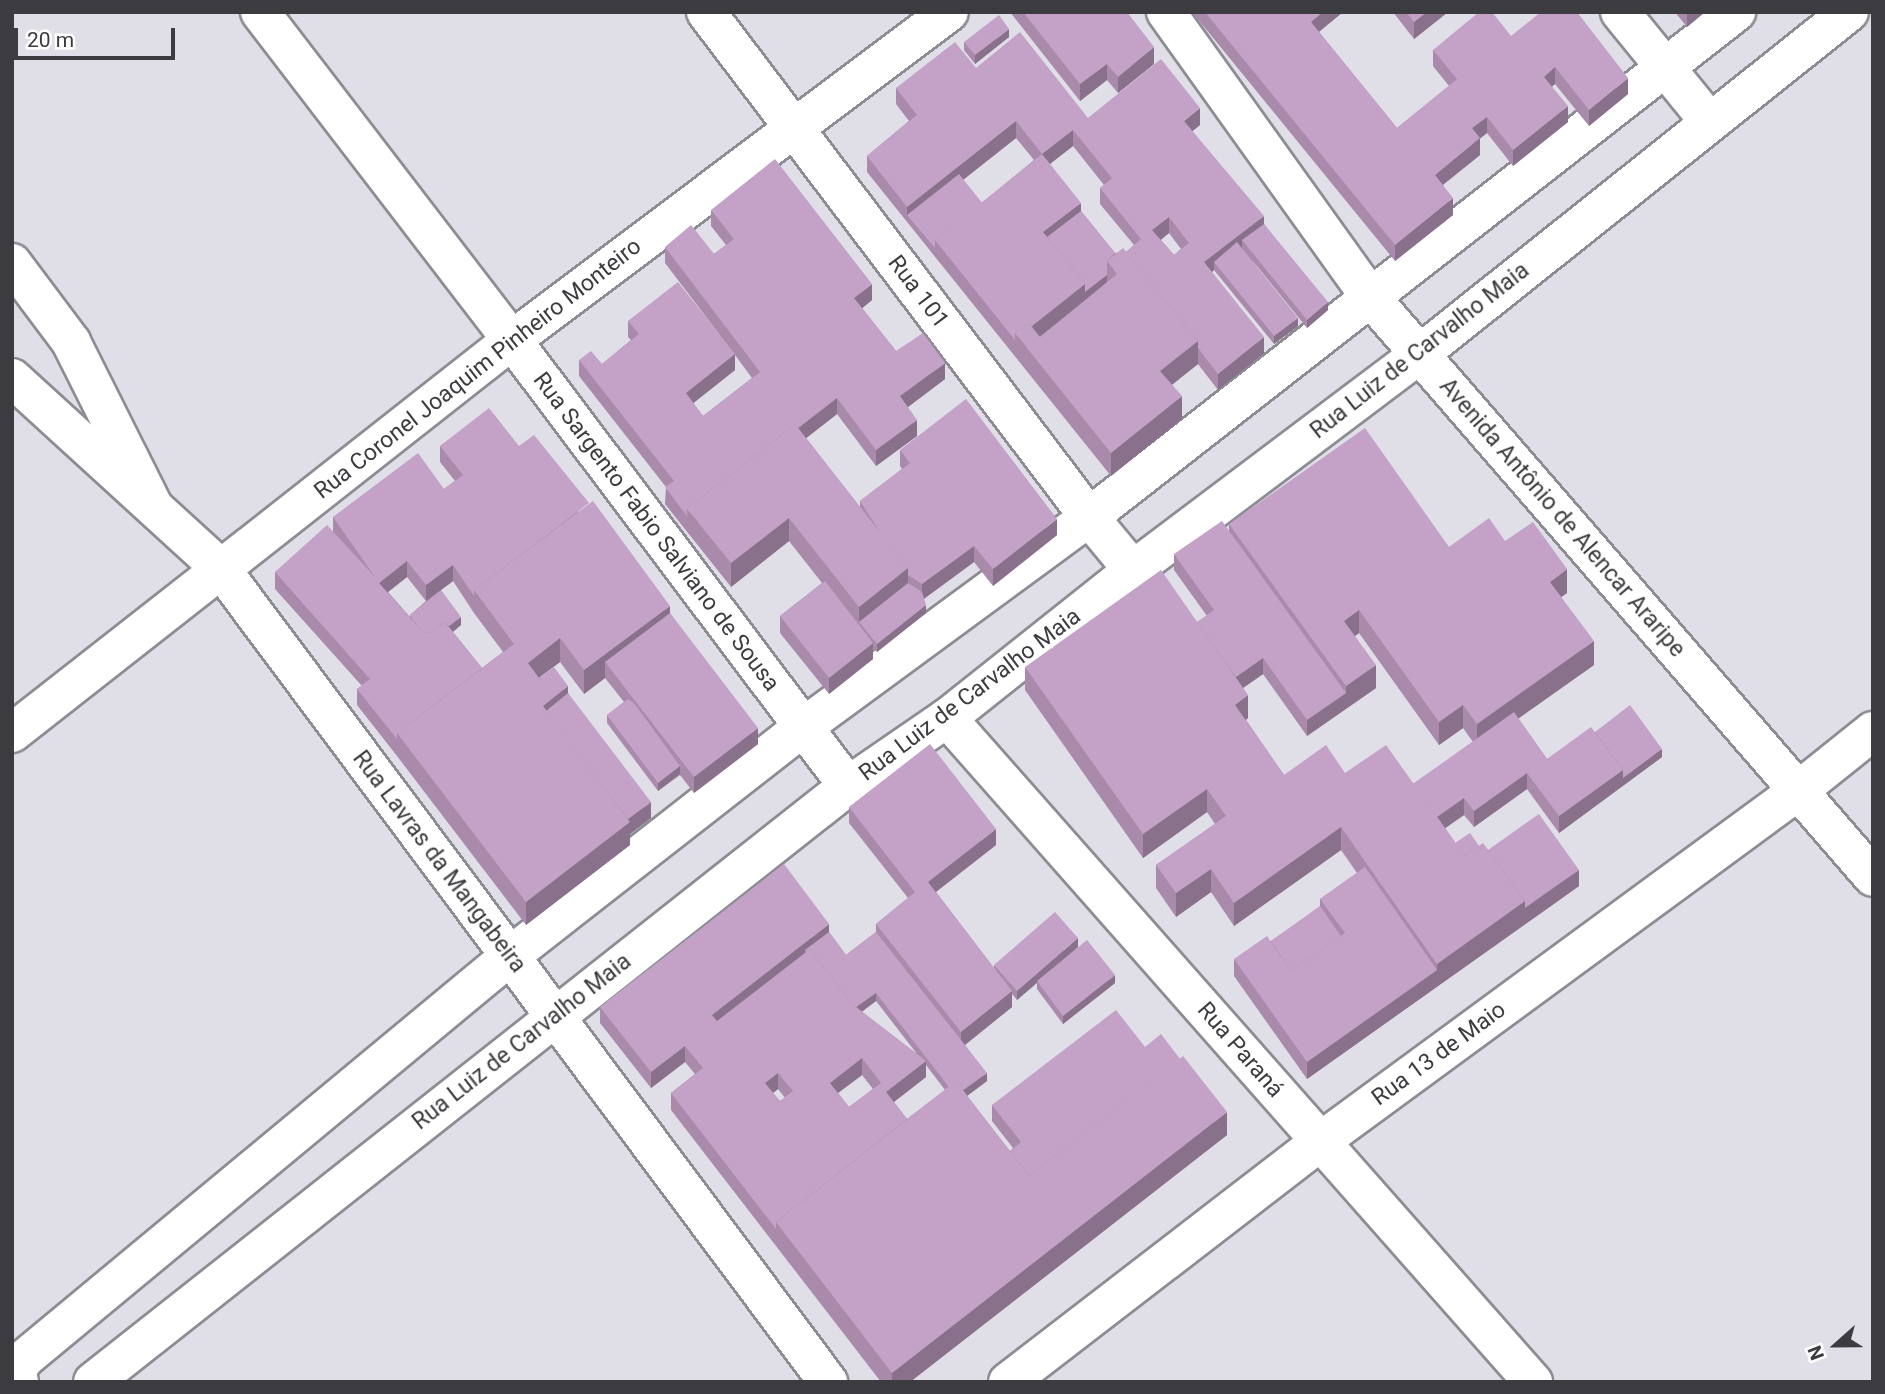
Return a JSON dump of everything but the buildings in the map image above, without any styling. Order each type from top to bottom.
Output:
[{"type":"street","name":"Rua Sargento Fabio Salviano de Sousa","points":[[260,12],[512,340],[848,786]]},
{"type":"street","name":"Rua 101","points":[[706,12],[1089,517],[1133,570]]},
{"type":"street","name":"Rua Coronel Joaquim Pinheiro Monteiro","points":[[12,733],[512,340],[949,12]]},
{"type":"street","name":"Avenida Antônio de Alencar Araripe","points":[[1166,12],[1371,298],[1873,877]]},
{"type":"street","points":[[1620,12],[1709,121]]},
{"type":"street","points":[[19,1382],[16,1371],[24,1359],[510,956],[802,728],[1089,517],[1737,12]]},
{"type":"street","name":"Rua Luiz de Carvalho Maia","points":[[93,1382],[848,786],[947,718],[1133,570],[1420,354],[1849,12]]},
{"type":"street","points":[[12,263],[71,342],[152,504]]},
{"type":"street","name":"Rua Lavras da Mangabeira","points":[[12,378],[220,569],[828,1382]]},
{"type":"street","name":"Rua Paraná","points":[[947,718],[1533,1382]]},
{"type":"street","name":"Rua 13 de Maio","points":[[1008,1382],[1321,1141],[1798,791],[1873,731]]}]
